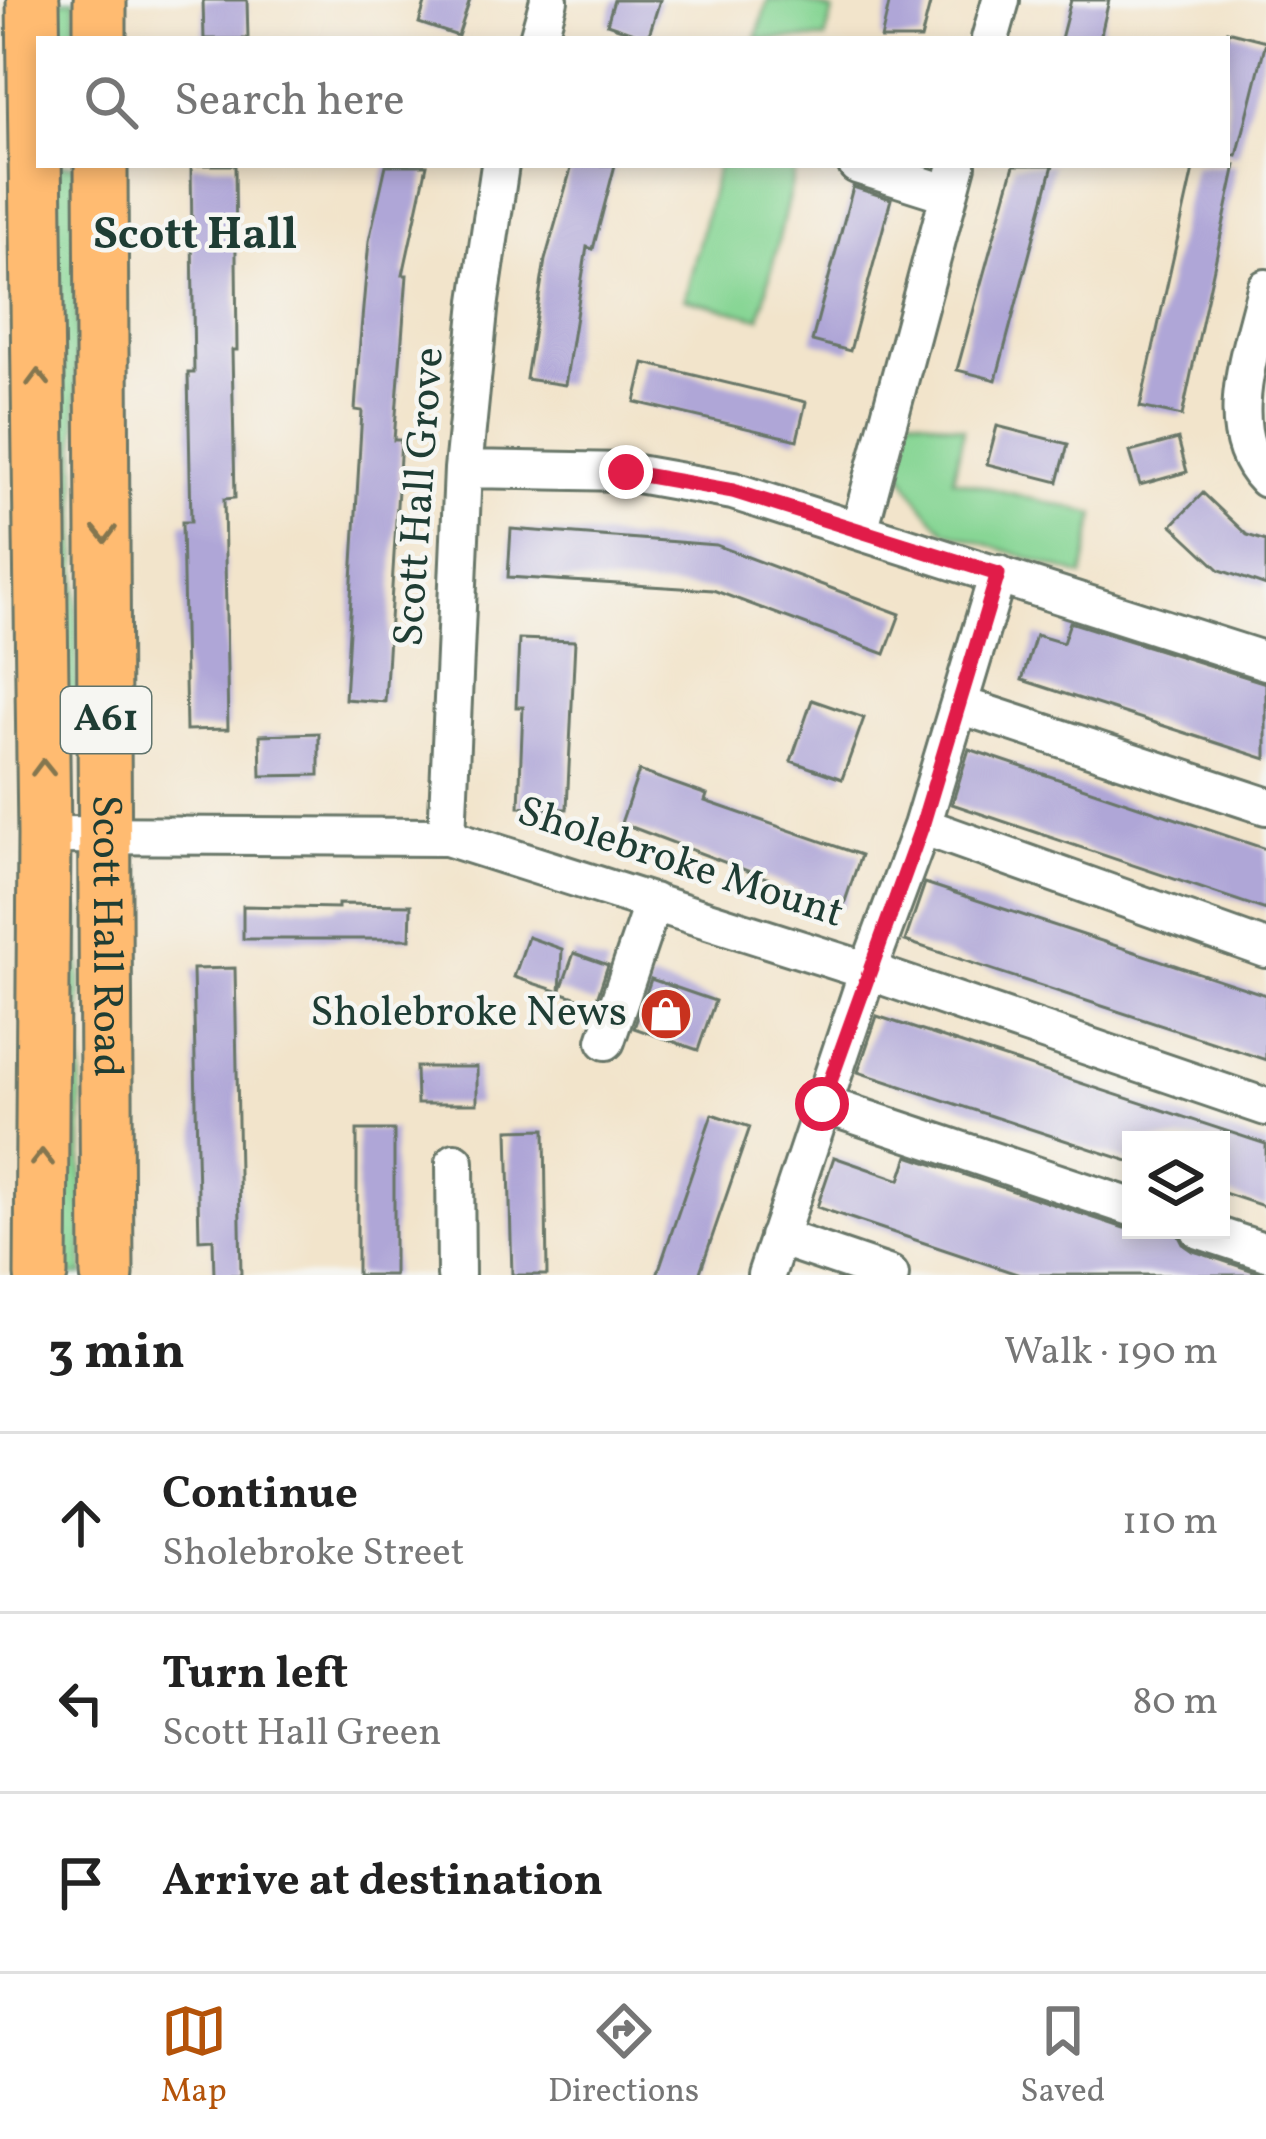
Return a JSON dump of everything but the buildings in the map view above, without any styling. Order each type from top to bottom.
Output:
[{"type":"highway","name":"Scott Hall Road","points":[[33,0],[44,835],[41,1275]]},
{"type":"highway","points":[[100,0],[100,36]]},
{"type":"highway","name":"Scott Hall Road","points":[[101,168],[107,1275]]},
{"type":"street","points":[[539,36],[549,0]]},
{"type":"street","points":[[991,36],[1000,0]]},
{"type":"street","name":"Scott Hall Grove","points":[[448,837],[463,469],[500,168]]},
{"type":"street","points":[[859,531],[953,179],[877,168]]},
{"type":"street","points":[[1266,288],[1242,397],[1244,440],[1266,479]]},
{"type":"street","points":[[463,469],[626,472],[733,491],[1266,661]]},
{"type":"street","points":[[766,1275],[922,826],[998,574]]},
{"type":"street","points":[[960,705],[1266,806]]},
{"type":"street","points":[[922,826],[1266,949]]},
{"type":"street","name":"Sholebroke Mount","points":[[44,835],[448,837],[868,971],[1266,1107]]},
{"type":"street","points":[[606,1041],[653,902]]},
{"type":"street","points":[[822,1104],[1122,1204]]},
{"type":"street","points":[[455,1162],[456,1275]]},
{"type":"street","points":[[778,1237],[890,1275]]},
{"type":"street","points":[[1227,1239],[1266,1252]]},
{"type":"green space","points":[[54,0],[75,0],[76,36],[54,36]]},
{"type":"green space","points":[[768,0],[798,0],[833,11],[826,36],[757,36]]},
{"type":"green space","points":[[55,168],[76,168],[77,696],[59,694]]},
{"type":"green space","points":[[717,168],[795,168],[760,318],[685,299]]},
{"type":"green space","points":[[908,415],[964,428],[953,479],[1095,514],[1083,576],[946,531],[916,496],[899,464]]},
{"type":"green space","points":[[61,909],[80,910],[83,1275],[61,1275]]},
{"type":"place","name":"Sholebroke News","points":[[666,1014]]},
{"type":"district","name":"Scott Hall","points":[[195,236]]},
{"type":"route","points":[[626,472],[733,491],[998,574],[922,826],[822,1104]]}]
